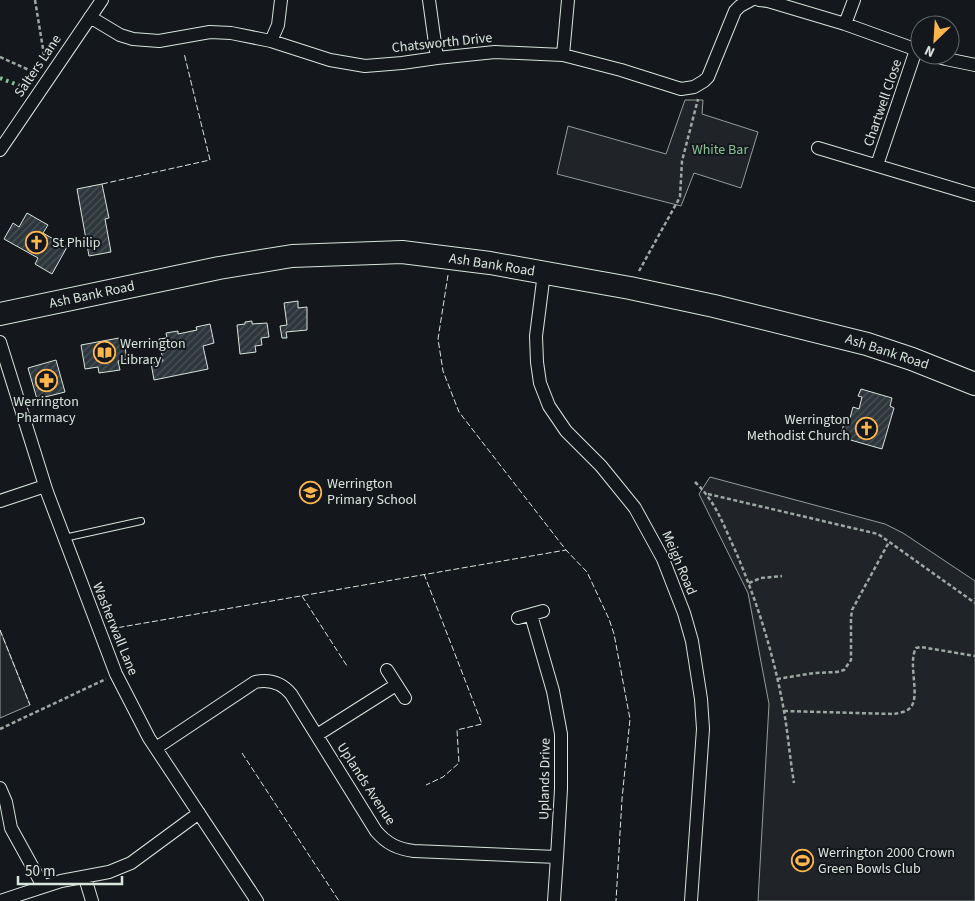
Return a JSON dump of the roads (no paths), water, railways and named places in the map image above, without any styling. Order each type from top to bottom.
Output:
[{"type":"highway","name":"Ash Bank Road","points":[[0,314],[219,268],[292,256],[402,252],[490,263],[630,288],[714,306],[866,344],[912,359],[975,384]]},
{"type":"street","name":"Salters Lane","points":[[1,146],[102,0]]},
{"type":"street","points":[[271,41],[278,24],[281,0]]},
{"type":"street","points":[[428,0],[437,58]]},
{"type":"street","points":[[563,55],[568,0]]},
{"type":"street","points":[[758,0],[768,1],[845,24],[910,47]]},
{"type":"street","points":[[845,24],[854,0]]},
{"type":"street","name":"Chatsworth Drive","points":[[90,17],[120,35],[133,39],[159,41],[210,32],[231,33],[271,41],[330,60],[365,66],[495,52],[563,55],[622,70],[675,88],[688,89],[694,88],[708,76],[731,17],[742,2]]},
{"type":"street","points":[[960,59],[974,61]]},
{"type":"street","name":"Chartwell Close","points":[[878,165],[913,65]]},
{"type":"street","name":"Chartwell Close","points":[[818,148],[975,195]]},
{"type":"street","name":"Meigh Road","points":[[544,273],[536,336],[540,383],[548,406],[566,431],[601,466],[636,508],[663,559],[678,594],[692,640],[701,699],[702,729],[691,901]]},
{"type":"street","name":"Washerwall Lane","points":[[0,342],[45,486],[116,674],[156,748],[257,901]]},
{"type":"street","points":[[0,501],[45,486]]},
{"type":"street","name":"Uplands Drive","points":[[531,614],[553,691],[561,734],[561,789],[557,857]]},
{"type":"street","points":[[387,670],[405,698]]},
{"type":"street","name":"Uplands Avenue","points":[[156,748],[244,688],[262,680],[276,682],[287,689],[376,831],[382,838],[396,847],[423,851],[557,857]]},
{"type":"street","points":[[317,735],[396,685]]},
{"type":"street","points":[[0,788],[6,802],[11,828],[43,886]]},
{"type":"street","points":[[0,901],[61,881],[109,872],[131,863],[200,813]]},
{"type":"street","points":[[554,901],[557,857]]},
{"type":"street","points":[[85,878],[92,901]]},
{"type":"lane","points":[[64,538],[141,521]]},
{"type":"place","name":"St Philip","points":[[36,243]]},
{"type":"place","name":"Werrington Library","points":[[104,352]]},
{"type":"place","name":"Werrington Pharmacy","points":[[46,380]]},
{"type":"place","name":"Werrington Methodist Church","points":[[866,428]]},
{"type":"place","name":"Werrington Primary School","points":[[311,492]]},
{"type":"place","name":"Werrington 2000 Crown Green Bowls Club","points":[[802,861]]},
{"type":"park label","name":"White Bar","points":[[720,150]]}]
